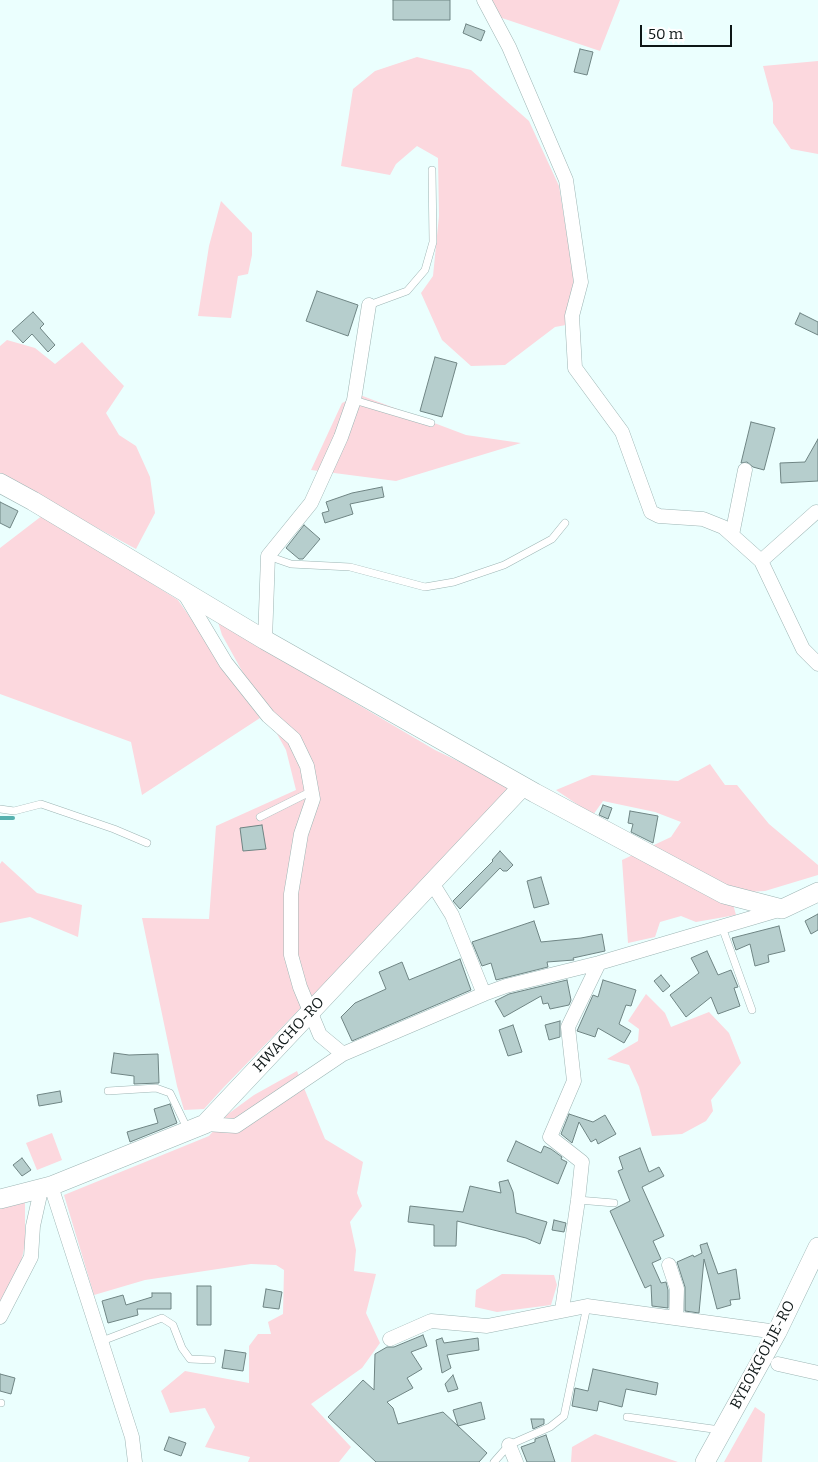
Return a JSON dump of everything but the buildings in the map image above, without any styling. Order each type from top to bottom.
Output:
[{"type":"street","points":[[484,0],[510,47],[566,180],[581,282],[572,316],[575,368],[622,432],[651,512],[659,516],[703,519],[723,527],[761,561],[803,649],[818,664]]},
{"type":"street","points":[[265,640],[268,556],[311,503],[341,437],[354,400],[369,306]]},
{"type":"street","points":[[732,535],[745,470]]},
{"type":"street","points":[[0,483],[182,589],[265,640],[522,786],[724,894],[782,909]]},
{"type":"street","points":[[761,561],[816,512]]},
{"type":"street","points":[[182,589],[226,663],[268,716],[294,739],[307,766],[313,799],[302,834],[291,894],[291,955],[300,987],[320,1035],[343,1054]]},
{"type":"street","name":"HWACHO-RO","points":[[0,1199],[46,1188],[196,1127],[310,1013],[522,786]]},
{"type":"street","points":[[432,883],[452,915],[484,994]]},
{"type":"street","points":[[196,1127],[236,1126],[343,1054],[484,994],[506,986],[599,964],[782,909],[818,892]]},
{"type":"street","points":[[562,1310],[582,1162],[550,1137],[574,1081],[568,1026],[599,964]]},
{"type":"street","points":[[0,1317],[31,1257],[33,1226],[46,1188]]},
{"type":"street","points":[[46,1188],[102,1341],[132,1437],[135,1462]]},
{"type":"street","name":"BYEOKGOLJE-RO","points":[[705,1462],[777,1332],[818,1247]]},
{"type":"street","points":[[669,1264],[677,1289],[676,1318]]},
{"type":"street","points":[[390,1339],[432,1321],[487,1326],[587,1306],[777,1332]]},
{"type":"street","points":[[778,1364],[818,1373]]},
{"type":"street","points":[[509,1445],[516,1462]]},
{"type":"lane","points":[[369,306],[408,292],[425,270],[433,242],[432,170]]},
{"type":"lane","points":[[354,400],[431,423]]},
{"type":"lane","points":[[268,556],[291,564],[350,567],[425,587],[454,582],[504,565],[552,539],[565,523]]},
{"type":"lane","points":[[260,817],[312,790]]},
{"type":"lane","points":[[0,809],[14,811],[41,804],[114,829],[147,844]]},
{"type":"lane","points":[[722,927],[752,1010]]},
{"type":"lane","points":[[108,1091],[156,1088],[170,1093],[196,1127]]},
{"type":"lane","points":[[578,1200],[614,1203]]},
{"type":"lane","points":[[494,1462],[509,1445],[550,1426],[564,1416],[587,1306]]},
{"type":"lane","points":[[102,1341],[162,1318],[174,1325],[182,1348],[190,1359],[212,1360]]},
{"type":"lane","points":[[627,1417],[722,1431]]},
{"type":"shaded area","points":[[490,0],[620,0],[600,51],[499,17]]},
{"type":"shaded area","points":[[417,57],[471,70],[529,121],[559,186],[574,279],[566,325],[555,327],[505,365],[471,366],[442,340],[421,293],[433,276],[439,216],[438,158],[417,146],[396,164],[390,175],[341,166],[353,89],[375,71]]},
{"type":"shaded area","points":[[818,61],[818,154],[791,149],[773,123],[773,103],[763,66]]},
{"type":"shaded area","points":[[221,201],[252,233],[252,255],[248,274],[238,276],[231,318],[198,316],[209,246]]},
{"type":"shaded area","points":[[7,340],[35,348],[55,364],[82,342],[124,386],[106,413],[119,435],[136,446],[150,477],[155,513],[136,549],[0,475],[0,346]]},
{"type":"shaded area","points":[[360,395],[466,435],[521,443],[396,481],[311,470],[342,403]]},
{"type":"shaded area","points":[[43,515],[178,600],[260,718],[142,795],[131,742],[0,694],[0,548]]},
{"type":"shaded area","points":[[218,622],[435,750],[514,788],[204,1109],[184,1110],[177,1086],[142,918],[209,919],[216,826],[296,790],[286,750],[222,635]]},
{"type":"shaded area","points":[[710,764],[725,785],[737,785],[769,824],[818,865],[818,875],[765,891],[730,893],[736,915],[696,922],[681,916],[660,922],[655,937],[628,943],[622,860],[671,837],[681,822],[655,812],[603,801],[593,815],[556,790],[592,775],[678,781]]},
{"type":"shaded area","points":[[2,861],[37,893],[82,905],[78,937],[30,917],[0,923],[0,864]]},
{"type":"shaded area","points":[[646,994],[665,1013],[671,1027],[709,1012],[729,1033],[741,1063],[711,1100],[713,1111],[706,1121],[682,1134],[652,1136],[639,1087],[629,1065],[607,1059],[638,1041],[639,1029],[628,1021]]},
{"type":"shaded area","points":[[297,1071],[325,1139],[363,1162],[357,1193],[362,1206],[350,1222],[356,1250],[354,1271],[376,1274],[366,1313],[380,1343],[362,1368],[311,1404],[351,1447],[339,1462],[248,1462],[250,1457],[205,1447],[215,1427],[205,1408],[170,1413],[161,1391],[185,1371],[249,1383],[249,1346],[258,1334],[271,1334],[268,1322],[283,1314],[284,1270],[276,1265],[251,1264],[145,1280],[94,1295],[64,1195],[209,1136],[228,1114],[254,1095]]},
{"type":"shaded area","points":[[52,1133],[62,1160],[37,1170],[26,1143]]},
{"type":"shaded area","points":[[25,1203],[25,1244],[19,1272],[0,1308],[0,1205]]},
{"type":"shaded area","points":[[502,1274],[554,1275],[557,1285],[551,1305],[497,1312],[475,1307],[476,1290]]},
{"type":"shaded area","points":[[755,1407],[765,1414],[762,1462],[724,1462]]},
{"type":"shaded area","points":[[595,1434],[678,1462],[571,1462],[572,1447]]},
{"type":"waterway","points":[[0,818],[13,818]]}]
